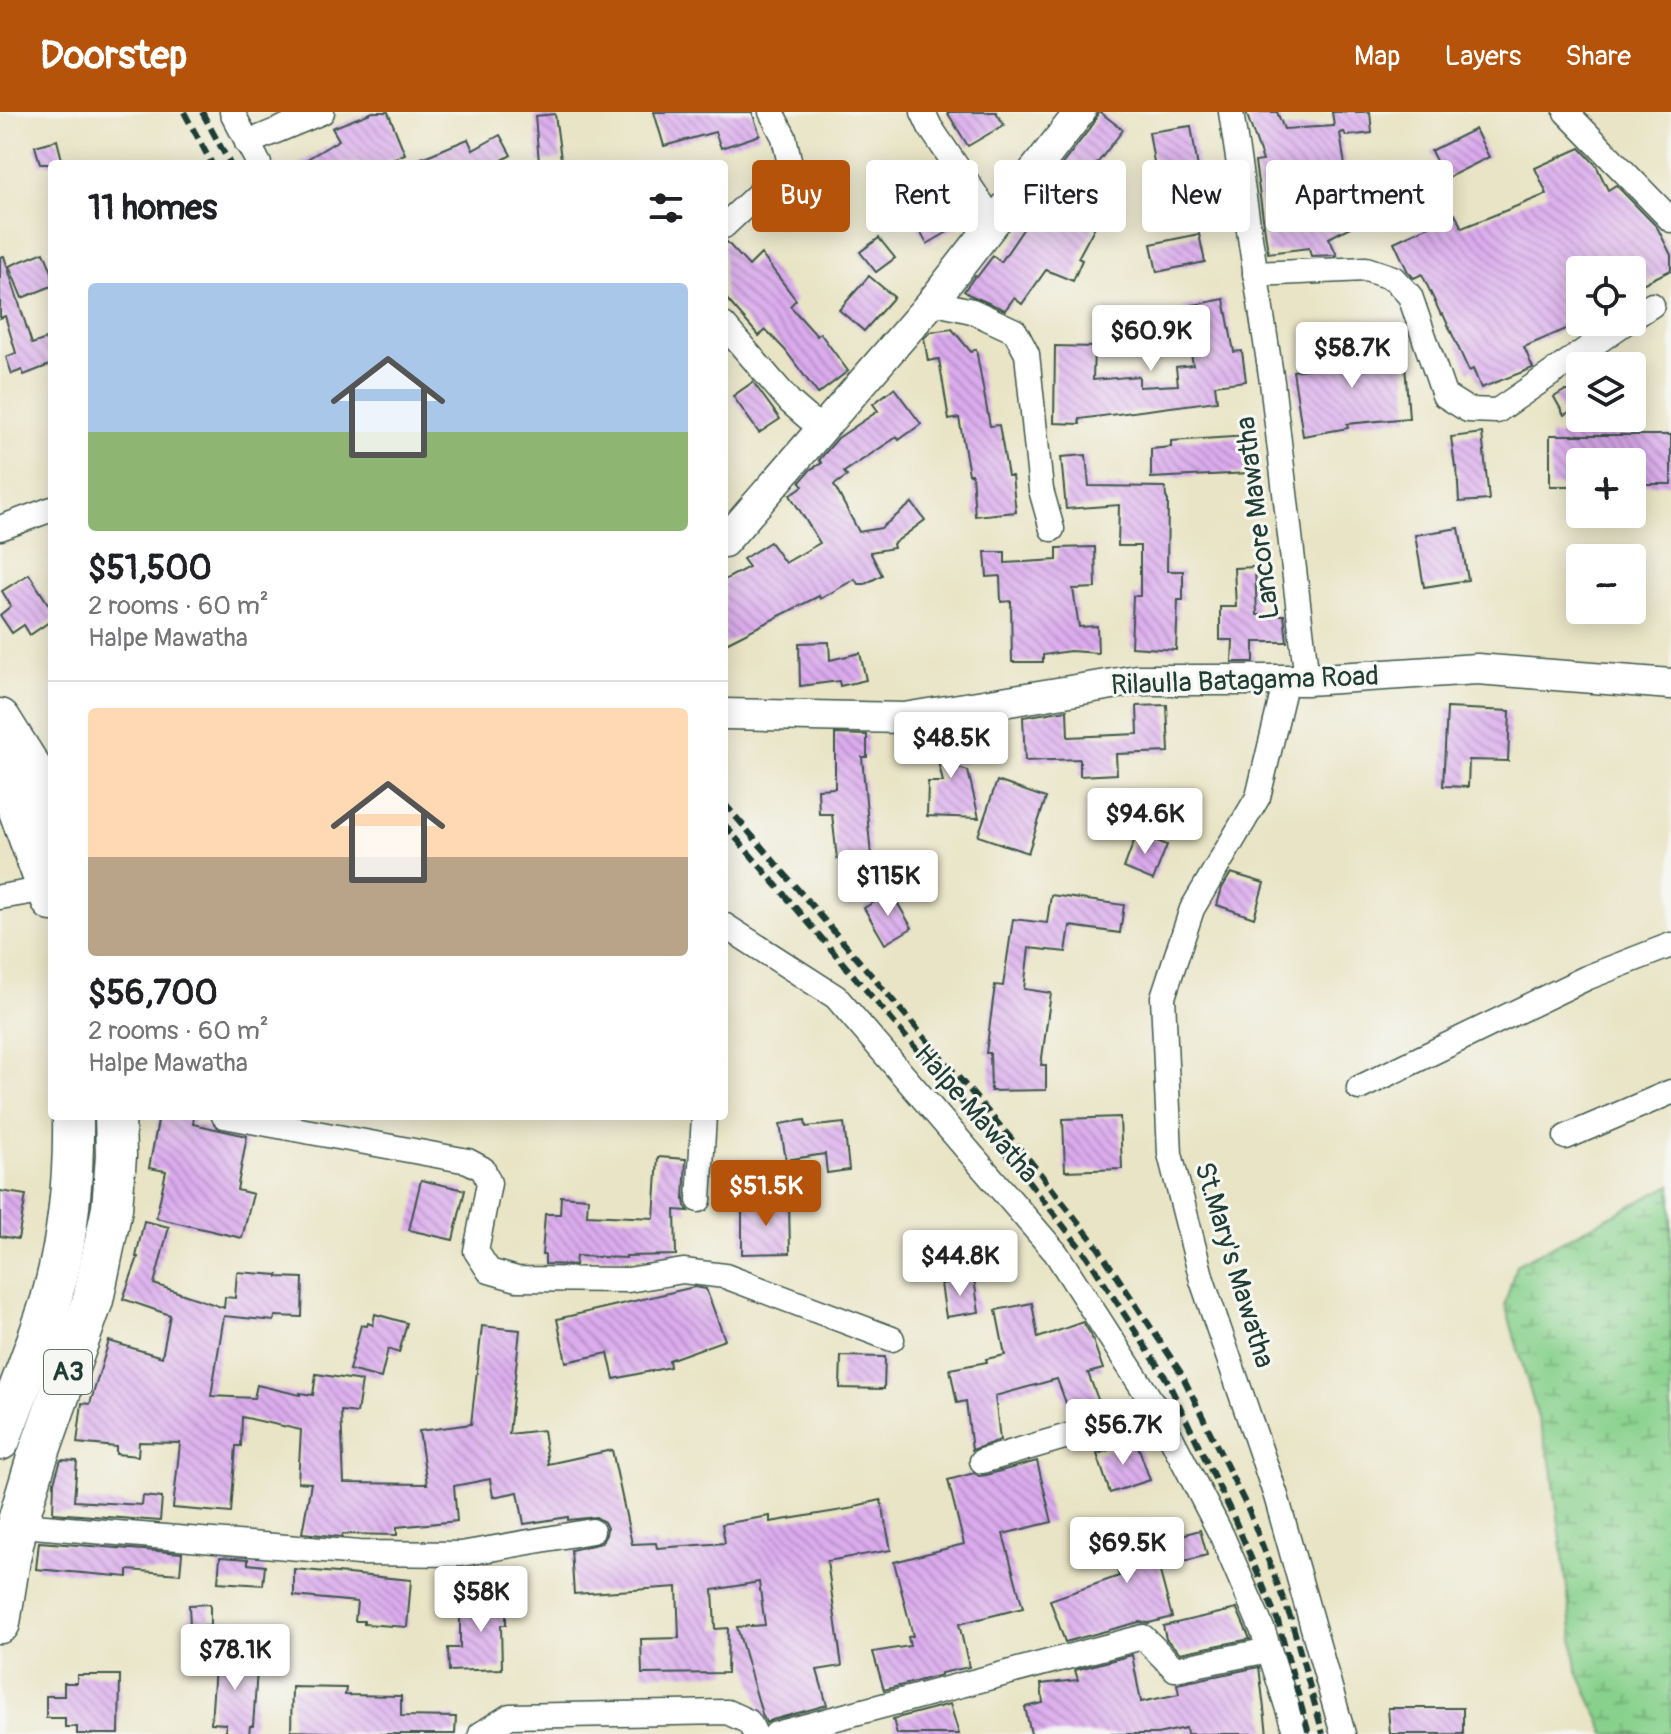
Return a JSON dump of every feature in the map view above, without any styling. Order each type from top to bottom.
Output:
[{"type":"highway","points":[[0,719],[48,790]]},
{"type":"highway","points":[[0,772],[18,808],[48,890]]},
{"type":"highway","name":"A3","points":[[0,1440],[51,1298],[63,1246],[73,1151],[73,1120]]},
{"type":"highway","name":"A3","points":[[0,1623],[18,1521],[93,1300],[112,1208],[115,1120]]},
{"type":"street","points":[[232,112],[253,154],[322,112]]},
{"type":"street","points":[[728,222],[790,164],[784,137],[771,112]]},
{"type":"street","points":[[728,535],[932,302],[994,222],[923,112]]},
{"type":"street","name":"Lancore Mawatha","points":[[1231,112],[1272,382],[1296,680]]},
{"type":"street","points":[[1566,112],[1671,220]]},
{"type":"street","points":[[1037,160],[1065,119]]},
{"type":"street","points":[[1255,274],[1366,269],[1393,278],[1410,296],[1444,395],[1468,410],[1497,411],[1606,336]]},
{"type":"street","points":[[932,302],[972,311],[1015,331],[1027,354],[1041,490],[1052,529]]},
{"type":"street","points":[[728,330],[790,402],[821,429]]},
{"type":"street","points":[[0,528],[48,510]]},
{"type":"street","name":"Rilaulla Batagama Road","points":[[728,714],[904,718],[1137,680],[1296,680],[1477,669],[1671,684]]},
{"type":"street","name":"St.Mary's Mawatha","points":[[1296,680],[1258,797],[1192,909],[1163,997],[1170,1154],[1202,1280],[1276,1496],[1343,1734]]},
{"type":"street","points":[[0,897],[48,895]]},
{"type":"street","name":"Halpe Mawatha","points":[[728,928],[836,997],[1056,1253],[1157,1410],[1222,1536],[1263,1631],[1296,1734]]},
{"type":"street","points":[[1359,1088],[1586,978],[1671,945]]},
{"type":"street","points":[[1566,1137],[1671,1092]]},
{"type":"street","points":[[246,1120],[468,1161],[483,1169],[489,1183],[476,1251],[489,1271],[517,1279],[628,1280],[683,1271],[725,1276],[892,1339]]},
{"type":"street","points":[[699,1200],[704,1120]]},
{"type":"street","points":[[982,1461],[1157,1410]]},
{"type":"street","points":[[18,1521],[33,1526],[359,1553],[461,1554],[592,1531]]},
{"type":"street","points":[[776,1734],[1143,1637],[1175,1669],[1269,1650]]},
{"type":"street","points":[[481,1734],[510,1716],[727,1712],[749,1722],[755,1734]]},
{"type":"green space","points":[[1671,1185],[1671,1734],[1606,1734],[1577,1670],[1552,1467],[1505,1304],[1516,1265]]},
{"type":"building","points":[[373,112],[388,112],[405,154],[389,160],[306,160],[339,140],[332,128]]},
{"type":"building","points":[[654,112],[752,112],[760,135],[721,148],[715,132],[664,146]]},
{"type":"building","points":[[947,112],[996,112],[1004,125],[968,146]]},
{"type":"building","points":[[1100,112],[1123,130],[1100,160],[1065,160]]},
{"type":"building","points":[[1246,112],[1277,112],[1284,129],[1334,126],[1332,112],[1370,112],[1372,133],[1346,136],[1344,132],[1340,133],[1344,160],[1266,160],[1266,232],[1341,232],[1329,238],[1337,255],[1311,256],[1309,248],[1268,253],[1255,162],[1263,161]]},
{"type":"building","points":[[555,114],[561,159],[539,160],[535,116]]},
{"type":"building","points":[[1191,126],[1197,160],[1154,160],[1149,132]]},
{"type":"building","points":[[1475,129],[1489,157],[1453,175],[1453,160],[1436,160],[1431,151]]},
{"type":"building","points":[[500,135],[511,155],[502,160],[417,160],[468,139],[473,150]]},
{"type":"building","points":[[57,140],[62,160],[48,160],[48,164],[40,164],[35,146]]},
{"type":"building","points":[[1580,148],[1596,165],[1608,190],[1616,185],[1657,227],[1671,255],[1671,270],[1646,282],[1646,256],[1566,256],[1566,329],[1524,347],[1533,368],[1481,388],[1473,369],[1469,371],[1422,274],[1414,278],[1408,272],[1394,242],[1416,232],[1453,232],[1455,214],[1462,228],[1547,194],[1535,168]]},
{"type":"building","points":[[920,232],[948,232],[927,244]]},
{"type":"building","points":[[1021,232],[1092,232],[1078,258],[1082,260],[1073,281],[1046,270],[1022,304],[1014,298],[1005,310],[964,291],[993,256],[1001,262]]},
{"type":"building","points":[[1199,234],[1205,262],[1157,272],[1151,244]]},
{"type":"building","points":[[879,238],[895,258],[876,272],[860,252]]},
{"type":"building","points":[[728,243],[749,266],[761,254],[796,300],[790,306],[817,336],[820,333],[848,371],[818,394],[766,330],[759,336],[728,301]]},
{"type":"building","points":[[44,252],[48,262],[48,288],[22,298],[9,266]]},
{"type":"building","points":[[4,256],[32,344],[48,338],[48,366],[24,375],[22,370],[12,374],[6,357],[16,353],[5,316],[0,318],[0,257]]},
{"type":"building","points":[[869,276],[894,297],[864,331],[839,310]]},
{"type":"building","points":[[1224,299],[1234,352],[1242,351],[1246,381],[1215,385],[1217,401],[1079,419],[1080,424],[1054,423],[1055,346],[1094,347],[1093,380],[1139,376],[1139,387],[1178,385],[1176,367],[1193,365],[1183,307]]},
{"type":"building","points":[[952,329],[971,352],[976,349],[990,426],[999,425],[1008,476],[1012,476],[1016,512],[975,516],[972,474],[969,474],[959,418],[949,420],[939,359],[928,361],[924,338],[930,332]]},
{"type":"building","points":[[1361,344],[1363,354],[1404,351],[1409,418],[1347,424],[1348,428],[1303,436],[1293,371],[1331,365],[1329,350]]},
{"type":"building","points":[[753,382],[780,419],[759,433],[733,396]]},
{"type":"building","points":[[894,388],[921,424],[844,472],[847,476],[834,485],[859,532],[881,528],[912,503],[925,520],[893,544],[894,548],[870,552],[882,575],[865,584],[858,584],[855,579],[728,642],[728,578],[749,567],[743,559],[770,542],[785,563],[820,543],[790,495],[803,486],[800,482],[811,469],[822,463],[819,460],[838,438],[878,411],[873,404]]},
{"type":"building","points":[[1566,391],[1566,414],[1564,415],[1554,397]]},
{"type":"building","points":[[1482,433],[1489,500],[1459,502],[1451,437]]},
{"type":"building","points":[[1550,435],[1671,435],[1671,484],[1646,484],[1646,448],[1566,448],[1566,486],[1550,486]]},
{"type":"building","points":[[1248,436],[1250,473],[1151,478],[1151,449],[1171,447],[1171,441]]},
{"type":"building","points":[[1086,455],[1089,486],[1165,487],[1168,501],[1167,571],[1183,571],[1183,600],[1178,600],[1176,650],[1131,647],[1133,596],[1140,596],[1140,546],[1118,546],[1119,505],[1066,509],[1061,457]]},
{"type":"building","points":[[1459,528],[1468,580],[1424,587],[1415,535]]},
{"type":"building","points":[[1095,547],[1096,588],[1073,589],[1079,627],[1097,626],[1098,653],[1070,651],[1043,655],[1043,662],[1012,662],[1011,601],[1001,602],[1000,576],[987,577],[985,552],[1005,552],[1005,563],[1057,560],[1057,548]]},
{"type":"building","points":[[1255,567],[1257,615],[1284,615],[1287,642],[1254,642],[1254,662],[1232,662],[1233,640],[1220,640],[1220,607],[1236,607],[1234,568]]},
{"type":"building","points":[[29,574],[48,604],[48,623],[30,635],[24,625],[12,633],[0,615],[11,606],[2,591]]},
{"type":"building","points":[[829,642],[830,660],[860,653],[866,680],[840,686],[839,681],[800,686],[799,643]]},
{"type":"building","points":[[1167,705],[1169,752],[1116,754],[1117,774],[1080,776],[1080,759],[1025,761],[1023,717],[1067,710],[1068,737],[1138,734],[1137,706]]},
{"type":"building","points":[[1447,708],[1510,711],[1508,761],[1469,760],[1468,787],[1443,786]]},
{"type":"building","points":[[957,728],[966,763],[946,764],[968,771],[979,818],[927,816],[928,782],[943,782],[931,732]]},
{"type":"building","points":[[835,734],[867,735],[867,757],[862,757],[871,856],[837,859],[832,814],[819,814],[818,789],[835,788]]},
{"type":"building","points":[[997,781],[1046,798],[1028,853],[978,836]]},
{"type":"building","points":[[1137,833],[1167,845],[1153,880],[1124,868]]},
{"type":"building","points":[[1231,873],[1264,883],[1254,918],[1217,905]]},
{"type":"building","points":[[891,892],[912,928],[885,944],[864,908]]},
{"type":"building","points":[[1051,895],[1124,905],[1120,933],[1070,926],[1066,952],[1029,948],[1024,989],[1051,993],[1041,1065],[1046,1065],[1046,1090],[991,1091],[990,1053],[986,1053],[995,985],[1003,986],[1013,919],[1047,923]]},
{"type":"building","points":[[1120,1117],[1122,1169],[1065,1171],[1063,1119]]},
{"type":"building","points":[[158,1120],[194,1120],[193,1124],[247,1136],[237,1190],[253,1194],[242,1238],[156,1218],[166,1171],[149,1168]]},
{"type":"building","points":[[805,1120],[806,1127],[844,1123],[849,1170],[827,1173],[825,1154],[786,1160],[780,1124]]},
{"type":"building","points":[[658,1157],[686,1159],[684,1199],[689,1211],[675,1210],[676,1255],[626,1258],[576,1256],[575,1265],[545,1264],[545,1255],[542,1255],[545,1214],[560,1214],[561,1196],[588,1198],[587,1215],[654,1218]]},
{"type":"building","points":[[421,1180],[465,1190],[453,1240],[409,1230]]},
{"type":"building","points":[[0,1191],[26,1195],[18,1239],[0,1236]]},
{"type":"building","points":[[789,1201],[790,1253],[742,1254],[742,1202]]},
{"type":"building","points":[[144,1221],[169,1227],[154,1284],[224,1308],[225,1297],[235,1298],[237,1272],[303,1278],[302,1317],[275,1316],[274,1321],[224,1316],[211,1396],[254,1398],[257,1385],[313,1395],[316,1374],[362,1381],[357,1413],[341,1411],[344,1483],[427,1484],[419,1431],[471,1424],[482,1326],[520,1330],[509,1434],[543,1430],[548,1464],[612,1450],[632,1544],[656,1543],[657,1548],[725,1543],[722,1524],[770,1516],[770,1522],[855,1508],[881,1500],[891,1550],[827,1561],[842,1666],[817,1670],[827,1705],[766,1723],[737,1627],[765,1625],[759,1582],[713,1590],[715,1629],[728,1628],[727,1673],[642,1674],[641,1639],[679,1638],[677,1587],[574,1594],[571,1550],[601,1543],[607,1528],[604,1522],[596,1517],[568,1520],[568,1517],[524,1524],[518,1492],[493,1497],[490,1479],[454,1486],[457,1521],[397,1527],[397,1535],[343,1534],[342,1537],[302,1533],[311,1483],[298,1482],[301,1430],[242,1417],[241,1446],[236,1446],[231,1513],[173,1508],[180,1443],[139,1442],[138,1456],[116,1454],[116,1447],[77,1443],[82,1403],[90,1404],[109,1341],[162,1357],[170,1315],[123,1299],[138,1257]]},
{"type":"building","points":[[974,1279],[979,1312],[946,1317],[941,1284]]},
{"type":"building","points":[[694,1287],[706,1289],[725,1340],[669,1360],[670,1367],[614,1379],[608,1353],[566,1362],[557,1319]]},
{"type":"building","points":[[1032,1303],[1038,1338],[1083,1322],[1103,1369],[1088,1373],[1102,1410],[1072,1419],[1057,1379],[995,1396],[1000,1440],[972,1450],[966,1401],[957,1403],[950,1369],[1005,1355],[996,1310]]},
{"type":"building","points":[[375,1314],[407,1323],[399,1353],[388,1349],[381,1378],[349,1370],[361,1325],[373,1325]]},
{"type":"building","points":[[841,1356],[885,1357],[884,1389],[840,1388]]},
{"type":"building","points":[[1136,1440],[1150,1480],[1110,1493],[1097,1454]]},
{"type":"building","points":[[61,1460],[77,1461],[74,1501],[142,1505],[143,1496],[162,1498],[160,1521],[53,1513],[54,1482]]},
{"type":"building","points":[[1037,1461],[1052,1522],[1003,1534],[1023,1608],[959,1624],[969,1667],[884,1690],[873,1652],[910,1646],[908,1637],[913,1636],[894,1562],[964,1544],[948,1480],[974,1473],[986,1475]]},
{"type":"building","points":[[1135,1527],[1139,1539],[1164,1530],[1167,1539],[1200,1530],[1207,1555],[1159,1568],[1172,1617],[1149,1623],[1139,1622],[1065,1642],[1050,1600],[1119,1576],[1107,1535]]},
{"type":"building","points":[[39,1542],[182,1553],[180,1574],[128,1570],[128,1577],[36,1569]]},
{"type":"building","points":[[220,1557],[248,1559],[248,1564],[265,1566],[263,1585],[218,1582]]},
{"type":"building","points":[[294,1569],[411,1580],[407,1627],[355,1621],[357,1602],[294,1596]]},
{"type":"building","points":[[506,1592],[506,1625],[501,1625],[502,1669],[449,1671],[448,1648],[460,1648],[460,1614],[471,1614],[471,1593]]},
{"type":"building","points":[[210,1604],[210,1626],[190,1627],[189,1605]]},
{"type":"building","points":[[1237,1609],[1250,1639],[1180,1653],[1166,1639],[1163,1626]]},
{"type":"building","points":[[216,1653],[258,1656],[253,1726],[250,1726],[249,1734],[226,1734],[226,1724],[211,1723]]},
{"type":"building","points":[[1132,1655],[1141,1702],[1179,1694],[1177,1684],[1259,1667],[1267,1734],[1187,1734],[1186,1728],[1157,1734],[1031,1734],[1025,1707],[1043,1703],[1041,1684],[1078,1680],[1075,1670]]},
{"type":"building","points":[[77,1675],[120,1675],[119,1734],[77,1734],[77,1727],[65,1727],[65,1718],[46,1718],[46,1696],[64,1696],[64,1683],[77,1683]]},
{"type":"building","points":[[292,1687],[346,1688],[345,1695],[401,1696],[401,1716],[456,1717],[455,1734],[291,1731]]},
{"type":"building","points":[[950,1704],[959,1734],[897,1734],[893,1719]]},
{"type":"building","points":[[1388,1708],[1463,1708],[1463,1734],[1390,1734]]},
{"type":"railway","points":[[184,112],[210,160]]},
{"type":"railway","points":[[202,112],[228,160]]},
{"type":"railway","points":[[728,808],[1031,1162],[1097,1246],[1181,1373],[1249,1511],[1291,1619],[1323,1734]]},
{"type":"railway","points":[[728,829],[1019,1169],[1086,1255],[1167,1380],[1234,1518],[1278,1621],[1309,1734]]}]
